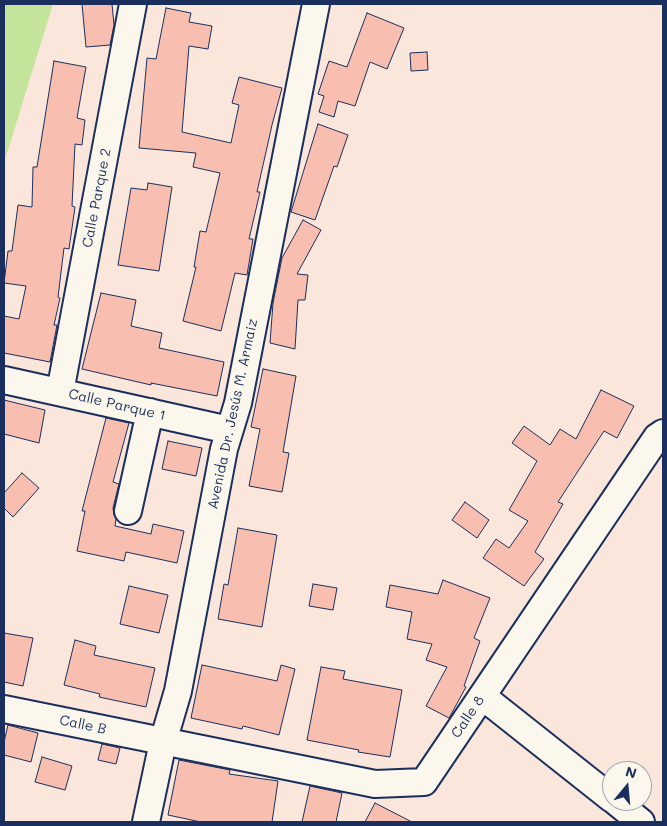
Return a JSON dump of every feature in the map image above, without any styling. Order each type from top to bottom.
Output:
[{"type":"street","name":"Calle Parque 2","points":[[60,392],[133,4]]},
{"type":"street","name":"Avenida Dr. Jesús M. Armaiz","points":[[146,822],[163,742],[178,691],[224,449],[238,403],[316,4]]},
{"type":"street","name":"Calle Parque 1","points":[[4,380],[229,430]]},
{"type":"street","points":[[128,511],[150,412]]},
{"type":"street","name":"Calle 8","points":[[163,742],[375,784],[424,782],[651,445],[663,433]]},
{"type":"street","points":[[482,696],[602,791]]},
{"type":"street","name":"Calle B","points":[[4,709],[163,742]]},
{"type":"street","points":[[627,811],[641,822]]},
{"type":"green space","points":[[4,4],[53,4],[4,163]]},
{"type":"building","points":[[82,4],[112,4],[114,25],[110,45],[86,47]]},
{"type":"building","points":[[166,8],[191,13],[189,22],[212,26],[208,49],[189,46],[182,132],[231,143],[239,105],[232,103],[239,77],[282,88],[257,192],[260,192],[249,239],[253,239],[247,275],[235,273],[221,331],[183,321],[196,267],[194,267],[200,231],[206,232],[220,173],[193,167],[196,153],[139,148],[147,58],[156,59]]},
{"type":"building","points":[[367,13],[404,28],[387,69],[370,62],[355,106],[338,101],[334,117],[319,112],[324,96],[318,94],[329,61],[347,67]]},
{"type":"building","points":[[427,52],[428,70],[411,71],[410,53]]},
{"type":"building","points":[[54,61],[86,67],[77,118],[85,120],[82,145],[75,144],[72,206],[75,207],[69,249],[64,248],[58,297],[60,298],[54,325],[57,325],[50,362],[4,353],[4,316],[19,319],[26,286],[4,283],[8,251],[12,251],[18,205],[32,207],[33,167],[37,167]]},
{"type":"building","points":[[318,124],[348,135],[337,167],[334,166],[315,220],[291,212]]},
{"type":"building","points":[[148,183],[172,187],[159,271],[118,265],[131,188],[147,190]]},
{"type":"building","points":[[303,220],[321,230],[297,274],[308,275],[305,300],[298,300],[295,349],[270,343],[273,303],[282,258]]},
{"type":"building","points":[[101,293],[136,300],[131,326],[162,333],[159,348],[224,362],[217,396],[151,383],[151,385],[82,369]]},
{"type":"building","points":[[263,369],[296,376],[283,452],[289,453],[282,492],[249,486],[260,429],[251,427]]},
{"type":"building","points":[[601,390],[634,406],[617,438],[604,431],[558,502],[563,504],[535,552],[544,559],[524,586],[483,558],[496,539],[509,548],[528,521],[509,510],[537,461],[512,443],[524,426],[550,445],[560,429],[576,439]]},
{"type":"building","points":[[4,400],[45,410],[39,443],[4,434]]},
{"type":"building","points":[[106,418],[129,423],[113,482],[119,484],[113,508],[116,519],[115,526],[151,534],[153,524],[184,531],[177,563],[126,552],[124,561],[77,551],[85,511],[82,511]]},
{"type":"building","points":[[168,441],[202,448],[196,476],[162,469]]},
{"type":"building","points":[[22,473],[39,488],[13,517],[4,508],[4,493]]},
{"type":"building","points":[[465,502],[489,520],[477,538],[452,520]]},
{"type":"building","points":[[238,528],[277,535],[262,627],[218,619],[224,584],[228,585]]},
{"type":"building","points":[[443,580],[490,598],[474,638],[480,641],[464,686],[466,687],[449,718],[426,706],[447,667],[426,660],[432,644],[407,639],[412,612],[386,607],[390,585],[438,594]]},
{"type":"building","points":[[313,584],[337,588],[333,610],[309,606]]},
{"type":"building","points":[[129,586],[168,595],[159,633],[120,624]]},
{"type":"building","points":[[4,633],[33,638],[23,686],[4,682]]},
{"type":"building","points":[[75,640],[96,646],[94,655],[155,668],[146,707],[99,697],[100,694],[64,685]]},
{"type":"building","points":[[202,665],[277,681],[281,665],[295,669],[279,735],[243,726],[242,729],[191,718]]},
{"type":"building","points":[[321,667],[345,671],[343,679],[402,690],[390,757],[358,752],[359,750],[307,740]]},
{"type":"building","points":[[8,725],[38,733],[31,762],[4,755],[4,742]]},
{"type":"building","points":[[102,744],[120,748],[116,764],[98,760]]},
{"type":"building","points":[[42,757],[72,766],[65,790],[35,782]]},
{"type":"building","points":[[179,760],[230,770],[229,774],[278,781],[272,822],[201,822],[168,815]]},
{"type":"building","points":[[310,786],[342,793],[336,822],[302,822]]},
{"type":"building","points":[[375,803],[412,822],[365,822]]}]
